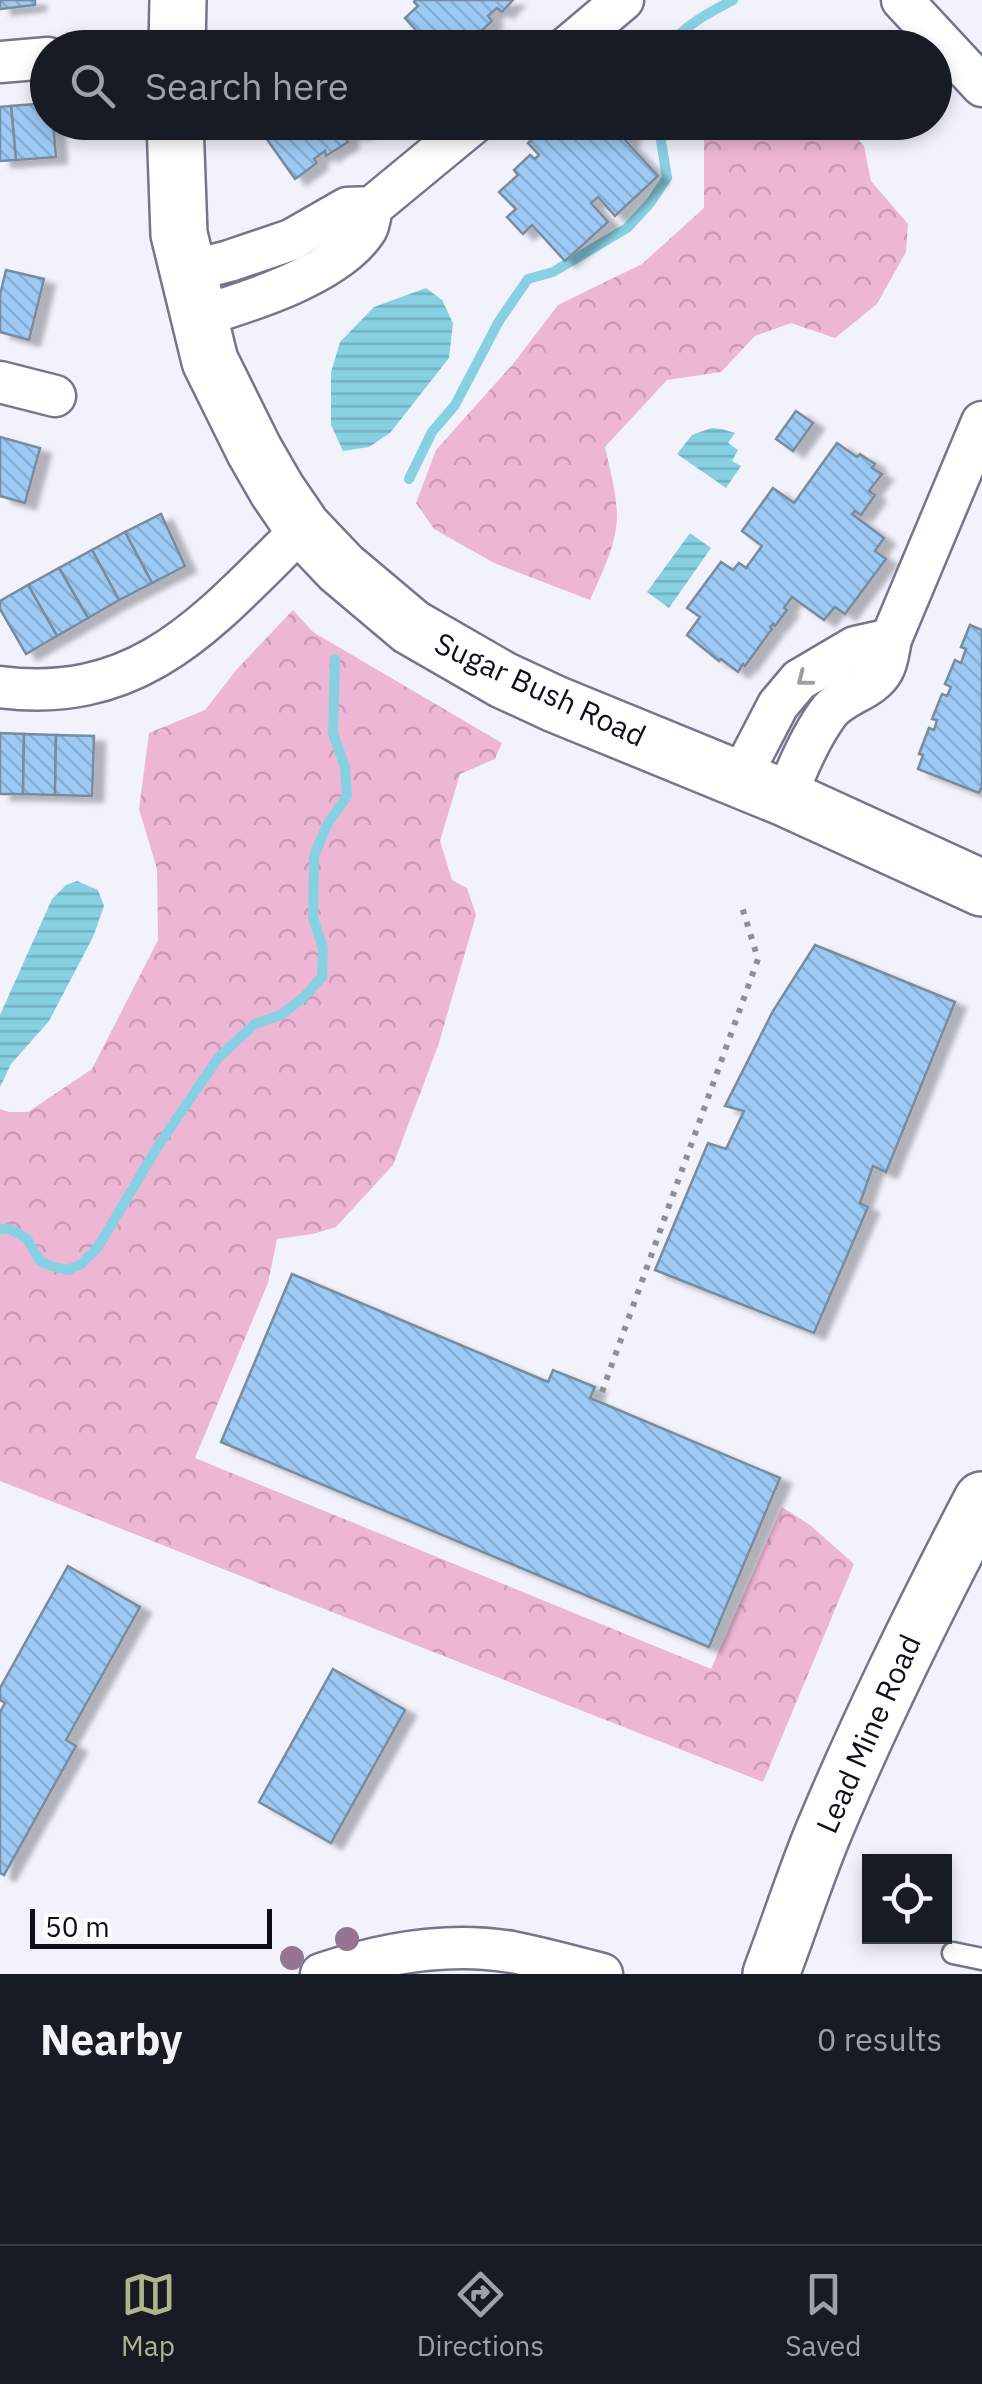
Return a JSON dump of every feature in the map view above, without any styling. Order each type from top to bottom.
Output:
[{"type":"street","points":[[177,30],[178,0]]},
{"type":"street","points":[[588,30],[624,0]]},
{"type":"street","points":[[902,0],[930,30]]},
{"type":"street","points":[[952,54],[982,86]]},
{"type":"street","points":[[0,62],[30,60]]},
{"type":"street","name":"Sugar Bush Road","points":[[176,140],[180,234],[210,361],[254,450],[303,528],[374,598],[411,628],[460,657],[555,704],[762,789],[982,888]]},
{"type":"street","points":[[193,295],[229,261],[300,257],[347,208],[372,208],[453,140]]},
{"type":"street","points":[[0,382],[55,396]]},
{"type":"street","points":[[762,789],[778,705],[798,680],[855,647],[891,639],[982,422]]},
{"type":"street","points":[[0,687],[57,690],[109,679],[147,664],[220,611],[303,528]]},
{"type":"street","name":"Lead Mine Road","points":[[771,1974],[820,1840],[859,1751],[982,1500]]},
{"type":"street","points":[[321,1974],[392,1954],[440,1948],[511,1952],[602,1974]]},
{"type":"lane","points":[[953,1953],[982,1959]]},
{"type":"path","points":[[602,1392],[758,960],[742,907]]},
{"type":"green space","points":[[704,140],[859,140],[864,146],[871,181],[908,224],[906,252],[877,304],[835,338],[791,323],[755,336],[721,372],[667,380],[605,447],[616,500],[616,529],[590,600],[494,563],[434,529],[416,503],[436,450],[513,364],[558,305],[642,264],[704,208]]},
{"type":"green space","points":[[293,610],[313,632],[502,743],[495,759],[460,774],[440,841],[452,880],[467,888],[476,915],[438,1046],[393,1165],[336,1227],[277,1239],[268,1283],[195,1458],[711,1669],[782,1507],[810,1525],[854,1564],[763,1782],[0,1481],[0,1109],[28,1112],[92,1069],[158,940],[157,869],[139,809],[149,733],[205,710],[237,669]]},
{"type":"water","points":[[426,288],[442,300],[453,323],[449,358],[390,433],[369,447],[343,451],[331,425],[331,372],[340,342],[374,307]]},
{"type":"water","points":[[711,428],[735,433],[728,443],[738,450],[732,461],[741,466],[726,488],[677,454],[692,435]]},
{"type":"water","points":[[690,533],[711,548],[669,608],[647,592]]},
{"type":"water","points":[[77,881],[98,890],[104,906],[93,937],[49,1021],[11,1064],[0,1087],[0,1015],[52,899],[66,885]]},
{"type":"building","points":[[0,0],[35,0],[35,5],[0,9]]},
{"type":"building","points":[[513,0],[502,12],[497,8],[488,16],[492,21],[482,30],[416,30],[405,18],[418,6],[414,2]]},
{"type":"building","points":[[30,104],[30,140],[55,140],[56,157],[16,160],[11,106]]},
{"type":"building","points":[[11,106],[16,160],[0,161],[0,107]]},
{"type":"building","points":[[267,140],[347,140],[326,156],[325,151],[314,159],[317,163],[295,179]]},
{"type":"building","points":[[625,140],[658,176],[615,216],[598,197],[591,203],[608,222],[565,261],[532,225],[523,234],[507,217],[516,209],[499,192],[518,175],[514,170],[530,155],[535,159],[539,155],[528,143]]},
{"type":"building","points":[[6,270],[44,279],[29,340],[0,332],[0,295]]},
{"type":"building","points":[[796,411],[813,423],[793,451],[776,439]]},
{"type":"building","points":[[0,437],[40,448],[25,503],[0,496]]},
{"type":"building","points":[[837,443],[875,464],[872,468],[882,474],[869,491],[875,495],[861,515],[855,511],[852,514],[884,538],[875,551],[886,559],[845,614],[835,607],[824,620],[792,597],[784,608],[787,610],[738,672],[687,635],[700,617],[687,608],[721,562],[733,570],[739,563],[746,568],[762,546],[742,531],[773,488],[794,503]]},
{"type":"building","points":[[161,514],[185,566],[152,583],[125,532]]},
{"type":"building","points":[[125,532],[152,583],[119,600],[92,550]]},
{"type":"building","points":[[92,550],[119,600],[88,618],[59,568]]},
{"type":"building","points":[[59,568],[88,618],[57,636],[28,585]]},
{"type":"building","points":[[28,585],[57,636],[26,654],[0,609],[0,601]]},
{"type":"building","points":[[970,625],[982,630],[979,793],[918,769],[923,755],[919,754],[929,728],[934,730],[937,720],[932,719],[942,694],[947,696],[951,687],[945,684],[955,660],[961,663],[966,649],[961,647]]},
{"type":"building","points":[[0,733],[24,734],[23,794],[0,794]]},
{"type":"building","points":[[24,734],[56,735],[55,795],[23,794]]},
{"type":"building","points":[[56,735],[94,736],[92,796],[55,795]]},
{"type":"building","points":[[815,945],[955,1002],[886,1172],[873,1166],[860,1203],[868,1207],[814,1333],[655,1270],[708,1143],[726,1149],[744,1111],[725,1106],[773,1011]]},
{"type":"building","points":[[292,1274],[548,1382],[553,1370],[595,1387],[590,1398],[780,1478],[709,1647],[221,1442]]},
{"type":"building","points":[[68,1566],[140,1607],[66,1740],[76,1746],[4,1875],[0,1873],[0,1712],[5,1703],[0,1700],[0,1688]]},
{"type":"building","points":[[333,1669],[405,1710],[331,1843],[259,1802]]},
{"type":"waterway","points":[[685,30],[733,0]]},
{"type":"waterway","points":[[409,479],[432,432],[455,405],[499,321],[528,279],[553,272],[627,228],[650,203],[667,178],[661,140]]},
{"type":"waterway","points":[[0,1229],[11,1229],[27,1239],[40,1261],[51,1266],[68,1270],[81,1264],[98,1247],[158,1146],[218,1058],[255,1024],[281,1015],[322,977],[323,948],[313,918],[314,856],[327,825],[347,796],[345,767],[333,733],[335,659]]}]
